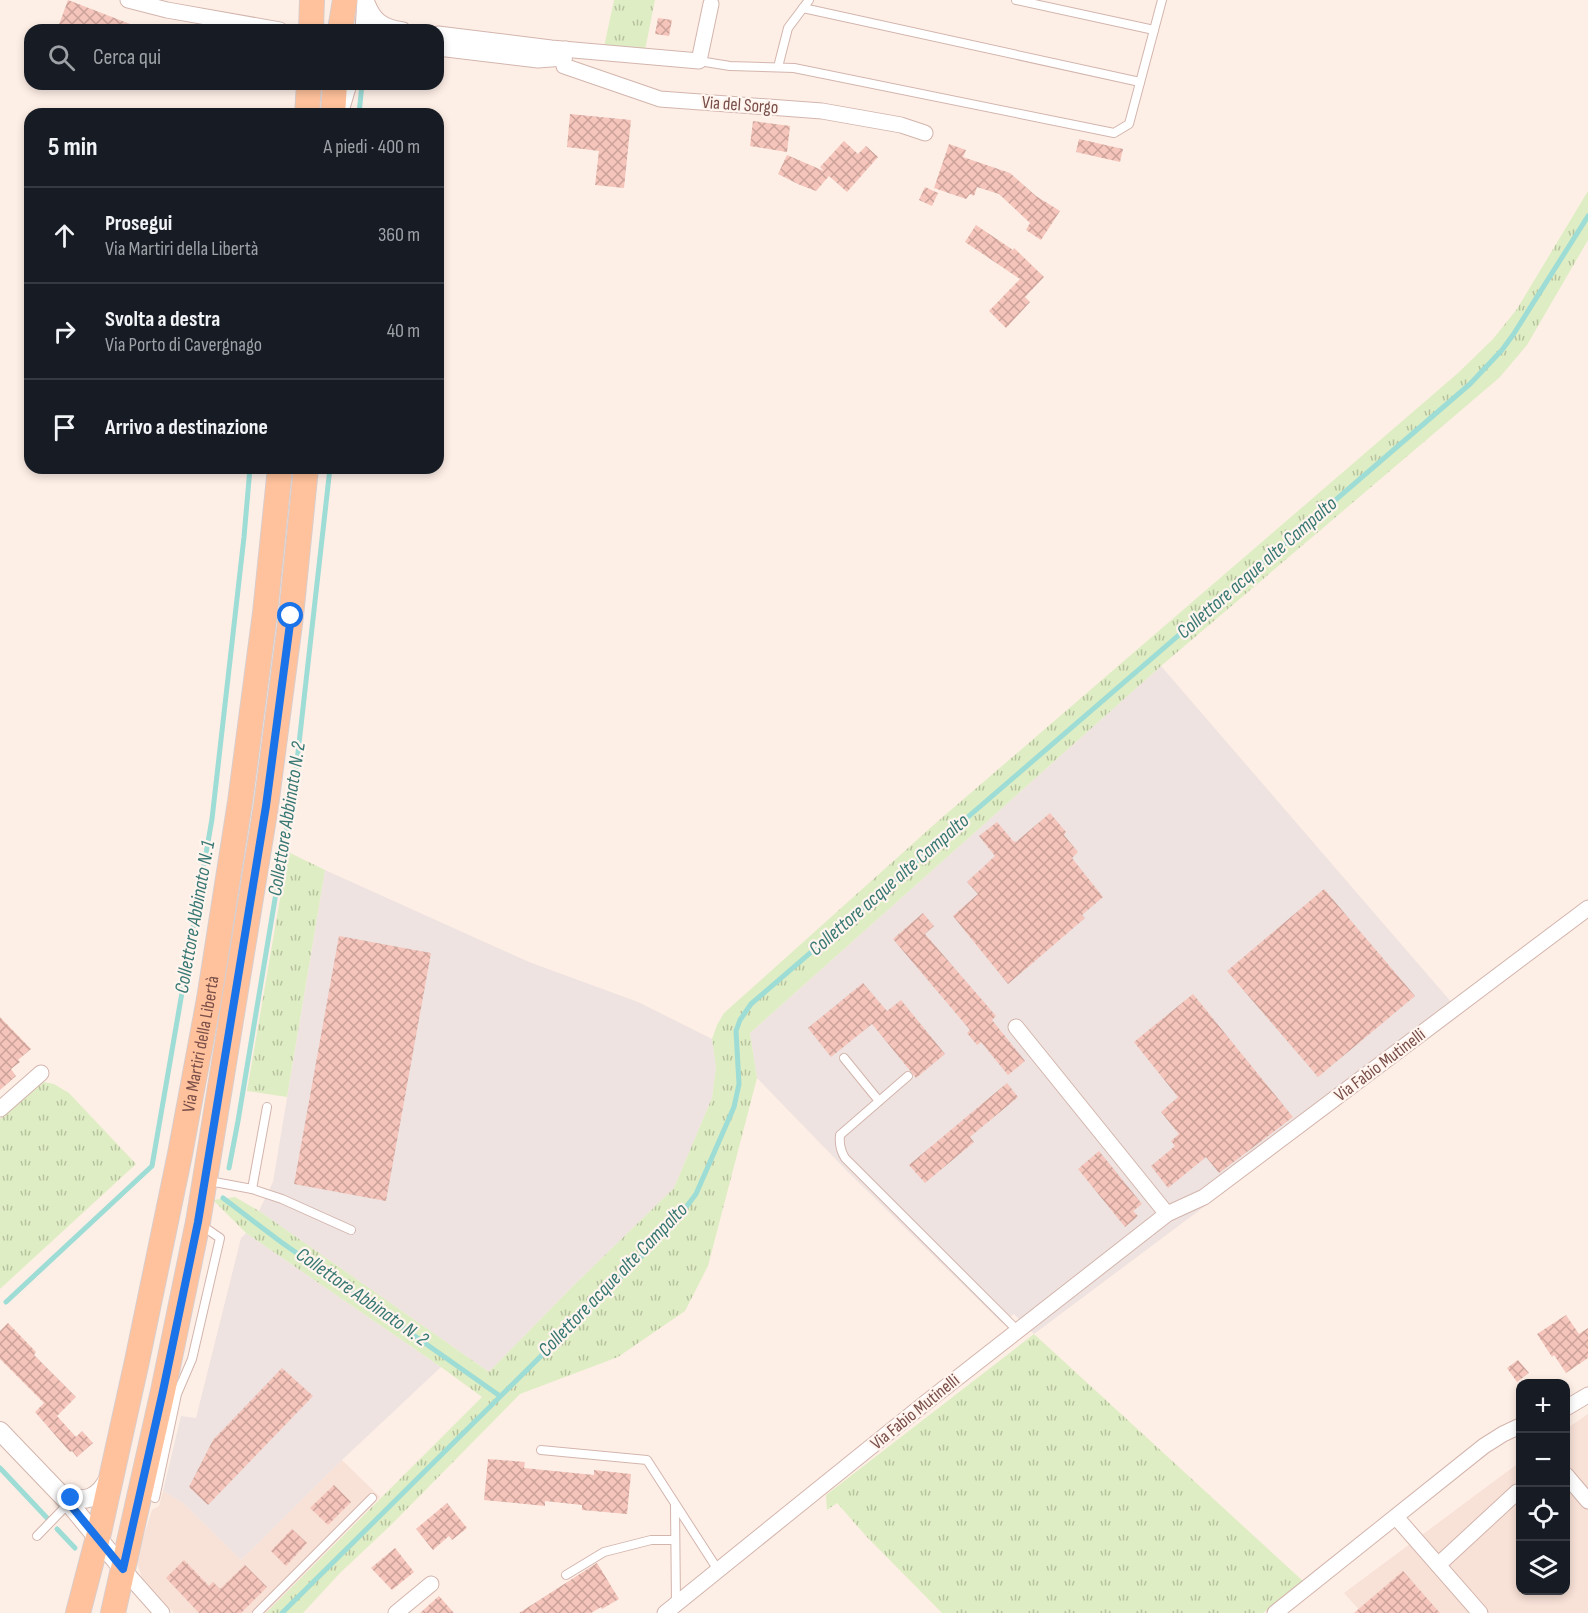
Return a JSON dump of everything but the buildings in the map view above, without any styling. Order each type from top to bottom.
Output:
[{"type":"main road","points":[[311,24],[312,0]]},
{"type":"main road","points":[[338,0],[339,24]]},
{"type":"main road","points":[[340,24],[345,0]]},
{"type":"main road","points":[[307,108],[309,90]]},
{"type":"main road","points":[[333,108],[335,90]]},
{"type":"main road","name":"Via Martiri della Libertà","points":[[78,1613],[98,1537],[180,1154],[209,999],[240,802],[265,613],[279,474]]},
{"type":"main road","name":"Via Martiri della Libertà","points":[[113,1613],[170,1393],[266,806],[291,616],[305,474]]},
{"type":"street","points":[[128,0],[167,10],[248,24]]},
{"type":"street","points":[[363,24],[365,0]]},
{"type":"street","points":[[365,0],[375,18],[385,24]]},
{"type":"street","points":[[699,61],[711,4]]},
{"type":"street","name":"Via del Sorgo","points":[[444,35],[565,54],[699,61]]},
{"type":"street","name":"Via del Sorgo","points":[[444,49],[538,60],[565,54]]},
{"type":"street","name":"Via del Sorgo","points":[[565,54],[564,66],[660,99],[822,111],[900,125],[926,133]]},
{"type":"street","points":[[301,90],[306,108]]},
{"type":"street","points":[[342,108],[347,90]]},
{"type":"street","name":"Via Fabio Mutinelli","points":[[670,1608],[1167,1214],[1204,1197],[1588,908]]},
{"type":"street","points":[[1016,1027],[1167,1214]]},
{"type":"street","points":[[0,1108],[41,1073]]},
{"type":"street","points":[[1570,1406],[1588,1395]]},
{"type":"street","points":[[1275,1613],[1484,1446],[1516,1428]]},
{"type":"street","points":[[3,1438],[66,1499],[162,1613]]},
{"type":"street","points":[[66,1499],[92,1498],[99,1493],[108,1480],[114,1462]]},
{"type":"street","points":[[1570,1479],[1588,1501]]},
{"type":"street","points":[[1438,1565],[1516,1493]]},
{"type":"street","points":[[1396,1517],[1480,1613]]},
{"type":"street","points":[[396,1613],[431,1584]]},
{"type":"lane","points":[[778,67],[788,28],[809,0]]},
{"type":"lane","points":[[1016,0],[1154,30]]},
{"type":"lane","points":[[699,61],[730,66],[794,68],[1114,133],[1129,124],[1162,0]]},
{"type":"lane","points":[[803,8],[1140,82]]},
{"type":"lane","points":[[844,1058],[879,1101]]},
{"type":"lane","points":[[908,1076],[840,1135],[841,1151],[845,1158],[1018,1331]]},
{"type":"lane","points":[[252,1189],[267,1107]]},
{"type":"lane","points":[[205,1180],[267,1193],[351,1230]]},
{"type":"lane","points":[[155,1498],[170,1393]]},
{"type":"lane","points":[[541,1450],[647,1460],[718,1570]]},
{"type":"lane","points":[[257,1613],[372,1498]]},
{"type":"lane","points":[[37,1536],[66,1499]]},
{"type":"lane","points":[[670,1608],[675,1503]]},
{"type":"lane","points":[[566,1575],[604,1552],[651,1540],[675,1540]]},
{"type":"shaded area","points":[[1161,666],[1452,1003],[1459,1016],[1034,1334],[1014,1314],[1002,1323],[849,1173],[757,1078],[750,1033]]},
{"type":"shaded area","points":[[325,870],[529,962],[638,1002],[712,1039],[716,1067],[712,1098],[674,1188],[489,1372],[259,1211],[273,1182]]},
{"type":"shaded area","points":[[246,1233],[441,1367],[342,1460],[241,1560],[183,1503],[163,1491],[181,1416],[196,1418],[241,1238]]},
{"type":"shaded area","points":[[1588,1414],[1588,1613],[1362,1613],[1344,1593],[1516,1465],[1516,1595],[1570,1595],[1570,1426]]},
{"type":"shaded area","points":[[342,1460],[380,1497],[266,1613],[174,1613],[142,1577],[137,1563],[140,1548],[152,1510],[159,1506],[163,1491],[183,1503],[241,1560]]},
{"type":"green space","points":[[614,0],[655,0],[645,50],[604,47]]},
{"type":"green space","points":[[1588,191],[1588,240],[1527,345],[1499,378],[1161,666],[750,1033],[757,1078],[708,1266],[685,1311],[618,1357],[520,1394],[391,1525],[340,1573],[303,1613],[266,1613],[482,1397],[246,1233],[213,1200],[235,1197],[259,1211],[489,1372],[674,1188],[712,1098],[716,1067],[712,1039],[724,1013],[937,822],[1458,373],[1493,339],[1517,309]]},
{"type":"green space","points":[[288,852],[325,870],[287,1097],[247,1091]]},
{"type":"green space","points":[[44,1082],[54,1084],[69,1093],[136,1164],[0,1289],[0,1119]]},
{"type":"green space","points":[[1034,1334],[1304,1582],[1263,1613],[942,1613],[866,1536],[837,1503],[827,1510],[826,1495]]},
{"type":"waterway","name":"Collettore Abbinato N. 2","points":[[360,108],[361,90]]},
{"type":"waterway","name":"Collettore acque alte Campalto","points":[[282,1613],[677,1219],[696,1194],[734,1107],[739,1084],[736,1031],[740,1020],[751,1004],[1470,384],[1513,335],[1588,216]]},
{"type":"waterway","name":"Collettore Abbinato N. 1","points":[[6,1302],[152,1166],[212,819],[249,474]]},
{"type":"waterway","name":"Collettore Abbinato N. 2","points":[[229,1168],[295,779],[329,474]]},
{"type":"waterway","name":"Collettore Abbinato N. 2","points":[[223,1198],[281,1242],[500,1396]]},
{"type":"waterway","name":"Collettore acque alte Campalto","points":[[0,1468],[48,1519]]},
{"type":"waterway","name":"Collettore acque alte Campalto","points":[[57,1529],[75,1548]]},
{"type":"route","points":[[71,1498],[63,1496],[123,1569],[198,1222],[266,806],[291,616]]}]
